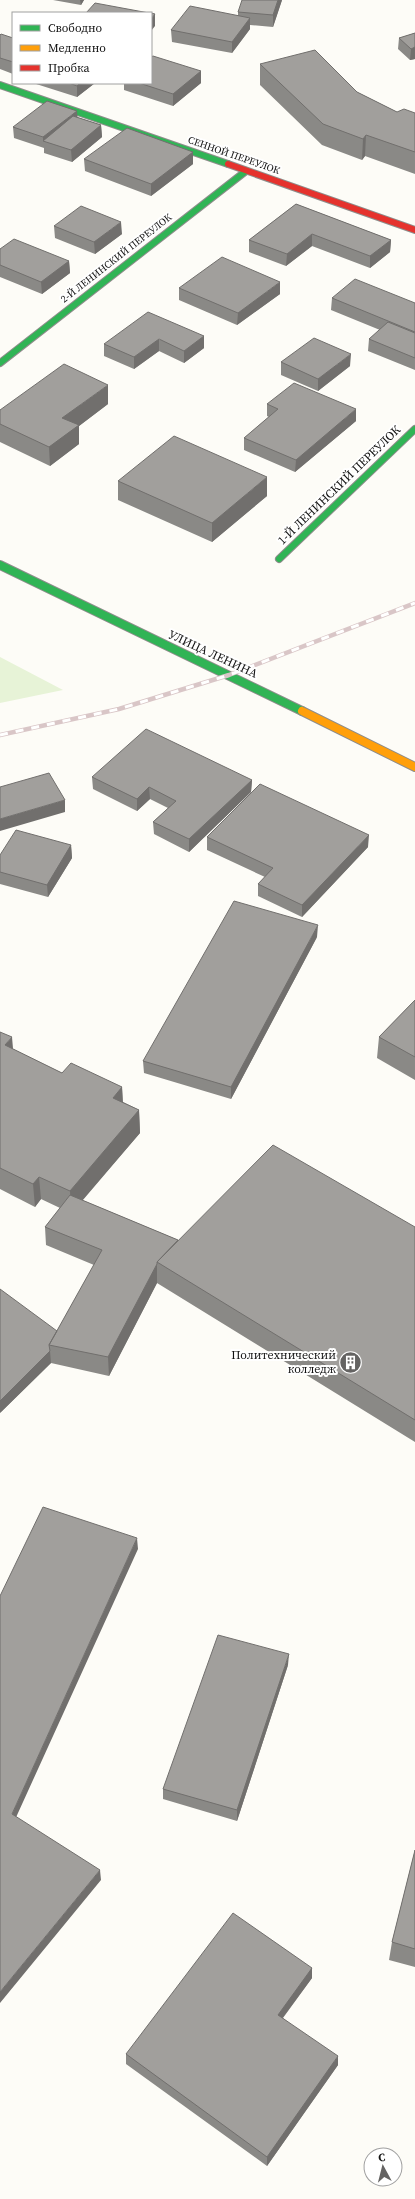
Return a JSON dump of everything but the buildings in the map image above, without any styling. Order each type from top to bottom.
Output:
[{"type":"street","name":"СЕННОЙ ПЕРЕУЛОК","points":[[0,84],[415,230]]},
{"type":"street","name":"2-Й ЛЕНИНСКИЙ ПЕРЕУЛОК","points":[[0,363],[246,171]]},
{"type":"street","name":"1-Й ЛЕНИНСКИЙ ПЕРЕУЛОК","points":[[279,559],[415,429]]},
{"type":"street","name":"УЛИЦА ЛЕНИНА","points":[[0,565],[257,688],[415,767]]},
{"type":"green space","points":[[0,657],[63,690],[0,703]]},
{"type":"railway","points":[[0,735],[119,709],[229,675],[415,603]]},
{"type":"traffic: fast","points":[[0,85],[228,164]]},
{"type":"traffic: fast","points":[[0,363],[246,171]]},
{"type":"traffic: fast","points":[[279,559],[415,429]]},
{"type":"traffic: fast","points":[[0,565],[302,711]]},
{"type":"traffic: slow","points":[[302,711],[415,767]]},
{"type":"traffic: jam","points":[[228,164],[415,230]]},
{"type":"place","name":"Политехнический колледж","points":[[351,1362]]}]
